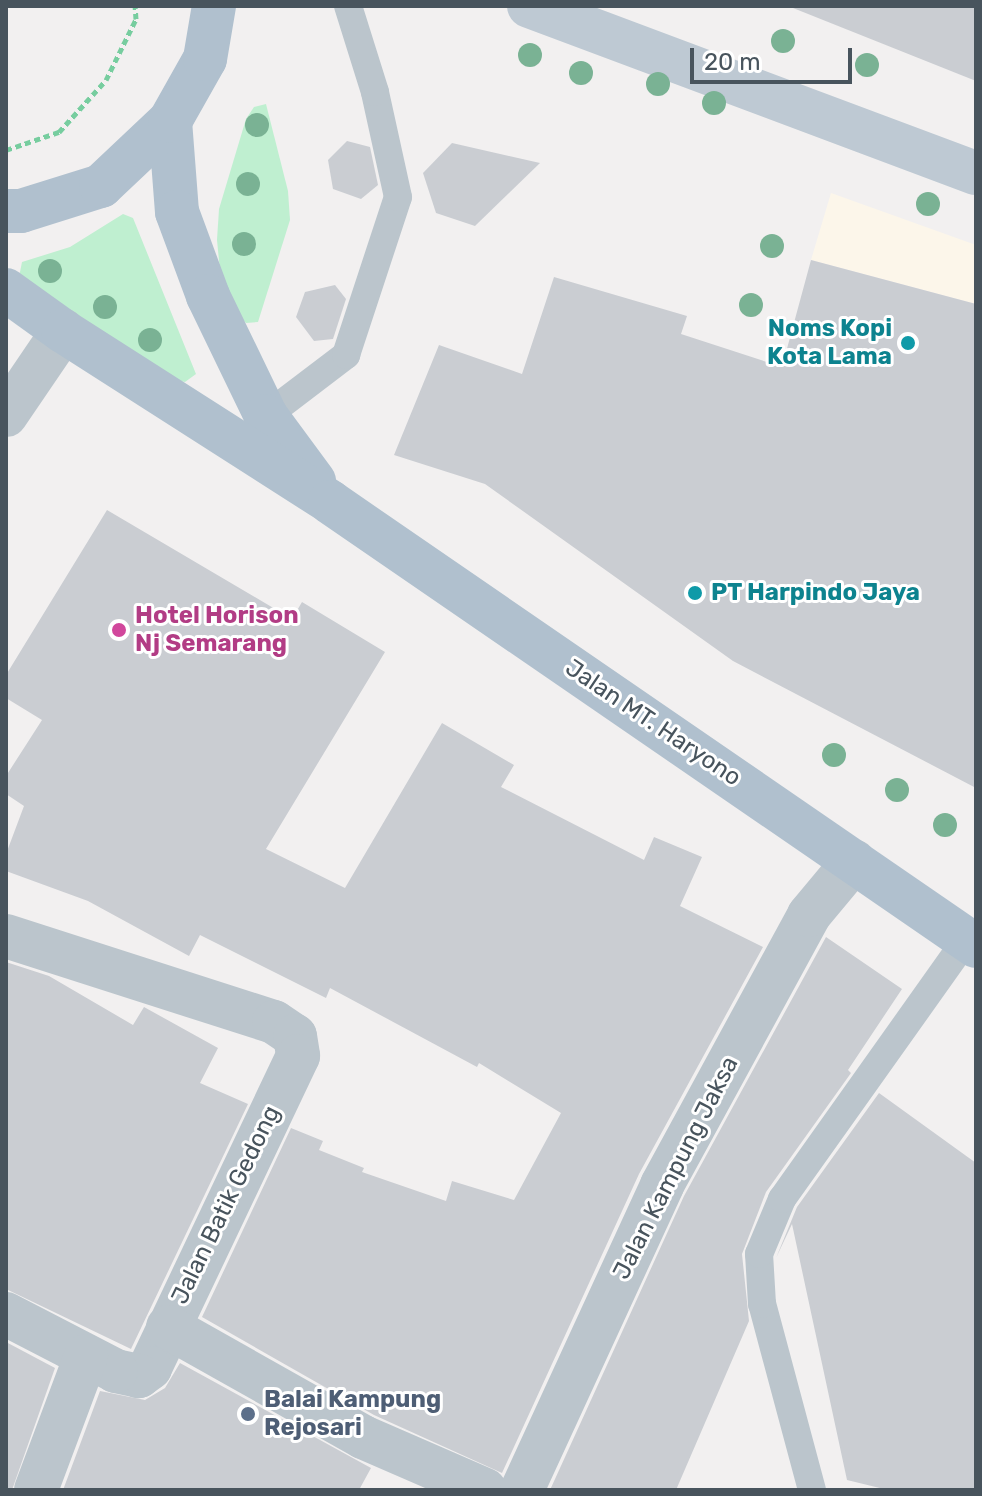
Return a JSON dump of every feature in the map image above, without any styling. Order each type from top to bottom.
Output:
[{"type":"main road","points":[[6,211],[21,211],[101,186],[170,121],[205,59],[214,6]]},
{"type":"main road","points":[[529,6],[976,173]]},
{"type":"main road","name":"Jalan MT. Haryono","points":[[170,121],[177,212],[208,296],[266,416],[330,502]]},
{"type":"main road","name":"Jalan MT. Haryono","points":[[6,290],[63,331],[330,502],[971,942]]},
{"type":"street","points":[[6,415],[63,331]]},
{"type":"street","name":"Jalan Kampung Jaksa","points":[[522,1490],[662,1185],[809,915],[854,861]]},
{"type":"street","name":"Jalan Batik Gedong","points":[[6,936],[274,1022],[295,1036],[298,1056],[168,1327],[363,1437],[485,1490]]},
{"type":"street","points":[[6,1314],[116,1371],[139,1376],[150,1368],[168,1327]]},
{"type":"street","points":[[36,1490],[86,1356]]},
{"type":"lane","points":[[266,416],[346,355],[398,197],[375,92],[348,6]]},
{"type":"lane","points":[[812,1490],[762,1304],[759,1254],[782,1199],[971,942]]},
{"type":"path","points":[[6,150],[59,132],[106,80],[136,19],[135,6]]},
{"type":"shaded area","points":[[831,193],[976,245],[976,304],[811,260]]},
{"type":"green space","points":[[266,104],[288,191],[290,220],[258,322],[246,323],[238,315],[220,271],[217,240],[219,209],[246,119],[254,107]]},
{"type":"green space","points":[[123,214],[133,218],[196,374],[185,382],[170,379],[19,277],[22,262],[70,247]]},
{"type":"building","points":[[976,6],[976,81],[793,8]]},
{"type":"building","points":[[347,141],[370,147],[378,185],[361,199],[333,189],[328,160]]},
{"type":"building","points":[[452,143],[540,163],[475,226],[436,213],[423,173]]},
{"type":"building","points":[[811,260],[976,304],[976,788],[733,661],[485,484],[394,455],[439,345],[522,374],[554,277],[687,316],[681,334],[782,367]]},
{"type":"building","points":[[335,285],[346,299],[333,339],[314,341],[296,317],[305,292]]},
{"type":"building","points":[[107,510],[292,619],[302,602],[385,652],[266,849],[345,888],[442,723],[514,765],[501,787],[644,860],[654,837],[702,857],[680,906],[763,947],[639,1174],[502,1473],[374,1415],[202,1317],[291,1128],[323,1141],[319,1150],[364,1168],[362,1172],[446,1201],[452,1181],[514,1200],[561,1113],[479,1063],[477,1067],[330,988],[326,998],[200,935],[189,956],[88,901],[6,871],[6,854],[24,806],[6,794],[6,776],[42,720],[6,698],[6,675]]},
{"type":"building","points":[[826,937],[902,989],[848,1070],[851,1073],[766,1192],[742,1254],[749,1321],[676,1490],[550,1490],[684,1196]]},
{"type":"building","points":[[6,962],[49,976],[133,1025],[144,1007],[218,1048],[200,1083],[248,1104],[131,1349],[6,1289]]},
{"type":"building","points":[[879,1093],[976,1163],[976,1490],[888,1490],[847,1480],[792,1224],[776,1258],[797,1207]]},
{"type":"building","points":[[6,1342],[55,1368],[12,1490],[6,1490]]},
{"type":"building","points":[[180,1363],[371,1468],[359,1490],[63,1490],[100,1391],[145,1400],[165,1388]]},
{"type":"place","name":"Noms Kopi Kota Lama","points":[[908,343]]},
{"type":"place","name":"PT Harpindo Jaya","points":[[695,593]]},
{"type":"place","name":"Hotel Horison Nj Semarang","points":[[119,630]]},
{"type":"place","name":"Balai Kampung Rejosari","points":[[248,1414]]}]
